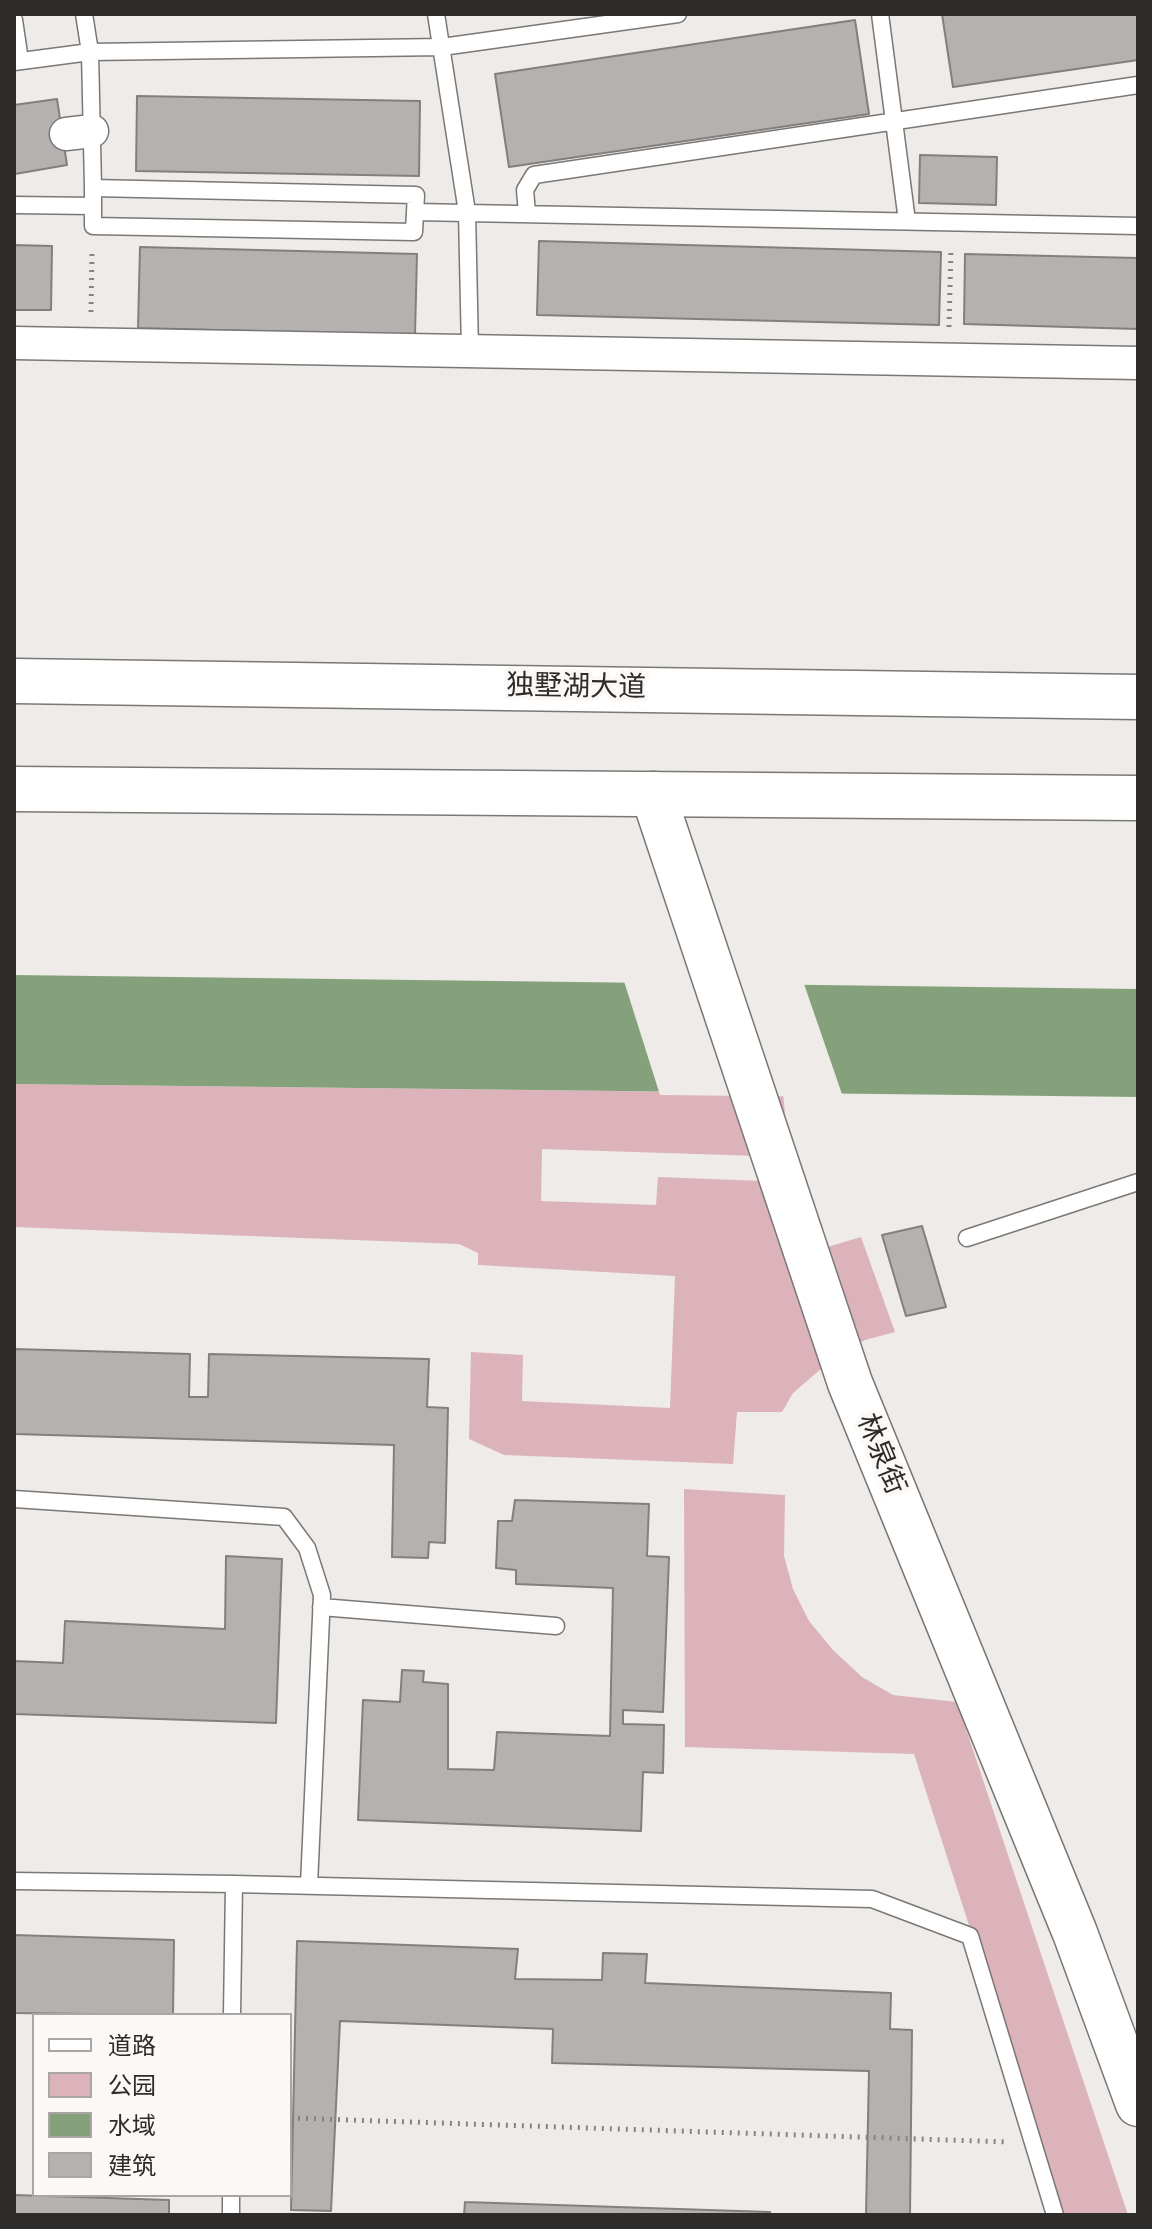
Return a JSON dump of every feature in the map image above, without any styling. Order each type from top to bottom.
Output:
[{"type":"main road","name":"独墅湖大道","points":[[14,681],[1138,697]]},
{"type":"main road","points":[[14,789],[1138,798]]},
{"type":"main road","name":"林泉街","points":[[653,794],[850,1383],[1075,1933],[1138,2104]]},
{"type":"street","points":[[14,343],[1138,363]]},
{"type":"lane","points":[[84,14],[90,52],[79,132],[93,188],[93,226],[414,232],[416,195],[93,188]]},
{"type":"lane","points":[[436,14],[467,212],[470,351]]},
{"type":"lane","points":[[14,20],[17,61],[90,52],[442,47],[678,14]]},
{"type":"lane","points":[[880,14],[907,221]]},
{"type":"lane","points":[[527,213],[525,190],[534,175],[1138,85]]},
{"type":"lane","points":[[14,205],[93,206]]},
{"type":"lane","points":[[415,212],[1138,226]]},
{"type":"lane","points":[[967,1238],[1138,1182]]},
{"type":"lane","points":[[14,1499],[284,1517],[307,1548],[322,1595],[309,1885]]},
{"type":"lane","points":[[321,1607],[556,1626]]},
{"type":"lane","points":[[14,1881],[872,1899],[970,1936],[1055,2215]]},
{"type":"lane","points":[[232,2013],[234,1884]]},
{"type":"path","points":[[949,360],[952,222]]},
{"type":"path","points":[[90,344],[93,226]]},
{"type":"path","points":[[292,2118],[1033,2143]]},
{"type":"green space","points":[[14,1084],[783,1093],[789,1157],[542,1149],[541,1201],[656,1205],[658,1177],[763,1181],[814,1251],[861,1237],[895,1332],[865,1340],[829,1362],[793,1393],[782,1412],[737,1412],[733,1464],[504,1455],[469,1439],[471,1352],[523,1355],[522,1401],[670,1408],[675,1276],[478,1265],[478,1253],[459,1244],[14,1227]]},
{"type":"green space","points":[[684,1489],[785,1495],[784,1556],[793,1589],[809,1621],[833,1650],[862,1677],[893,1695],[957,1702],[1128,2215],[1062,2215],[914,1754],[685,1747]]},
{"type":"water","points":[[14,975],[1138,989],[1138,1097],[14,1084]]},
{"type":"pier","points":[[623,978],[803,981],[843,1097],[660,1095]]},
{"type":"building","points":[[942,14],[1138,14],[1138,60],[953,87]]},
{"type":"building","points":[[855,20],[869,114],[509,167],[495,74]]},
{"type":"building","points":[[137,96],[420,101],[419,176],[136,171]]},
{"type":"building","points":[[57,99],[67,165],[15,174],[14,105]]},
{"type":"building","points":[[920,155],[997,157],[996,205],[919,203]]},
{"type":"building","points":[[539,241],[941,252],[939,325],[537,315]]},
{"type":"building","points":[[14,245],[52,246],[51,310],[14,310]]},
{"type":"building","points":[[140,247],[417,254],[415,335],[138,328]]},
{"type":"building","points":[[965,254],[1138,258],[1138,329],[964,324]]},
{"type":"building","points":[[922,1226],[946,1307],[906,1316],[882,1235]]},
{"type":"building","points":[[14,1349],[190,1354],[189,1397],[208,1397],[209,1354],[429,1359],[427,1407],[448,1408],[445,1543],[429,1542],[428,1558],[392,1557],[394,1445],[14,1434]]},
{"type":"building","points":[[515,1500],[649,1504],[647,1556],[669,1557],[663,1712],[623,1710],[623,1724],[664,1725],[663,1773],[643,1772],[641,1831],[358,1820],[363,1700],[400,1702],[402,1670],[424,1671],[423,1682],[448,1684],[448,1769],[494,1770],[497,1732],[610,1736],[613,1588],[516,1584],[516,1570],[496,1568],[498,1521],[512,1521]]},
{"type":"building","points":[[226,1556],[282,1559],[276,1723],[14,1714],[14,1661],[63,1663],[65,1621],[225,1629]]},
{"type":"building","points":[[14,1935],[174,1940],[173,2013],[14,2013]]},
{"type":"building","points":[[297,1941],[518,1949],[515,1979],[602,1980],[603,1953],[647,1954],[645,1983],[891,1993],[890,2029],[912,2030],[910,2215],[866,2215],[869,2071],[552,2063],[553,2029],[340,2021],[331,2211],[291,2210]]},
{"type":"building","points":[[14,2195],[169,2200],[169,2215],[14,2215]]},
{"type":"building","points":[[465,2202],[770,2212],[770,2215],[464,2215]]}]
